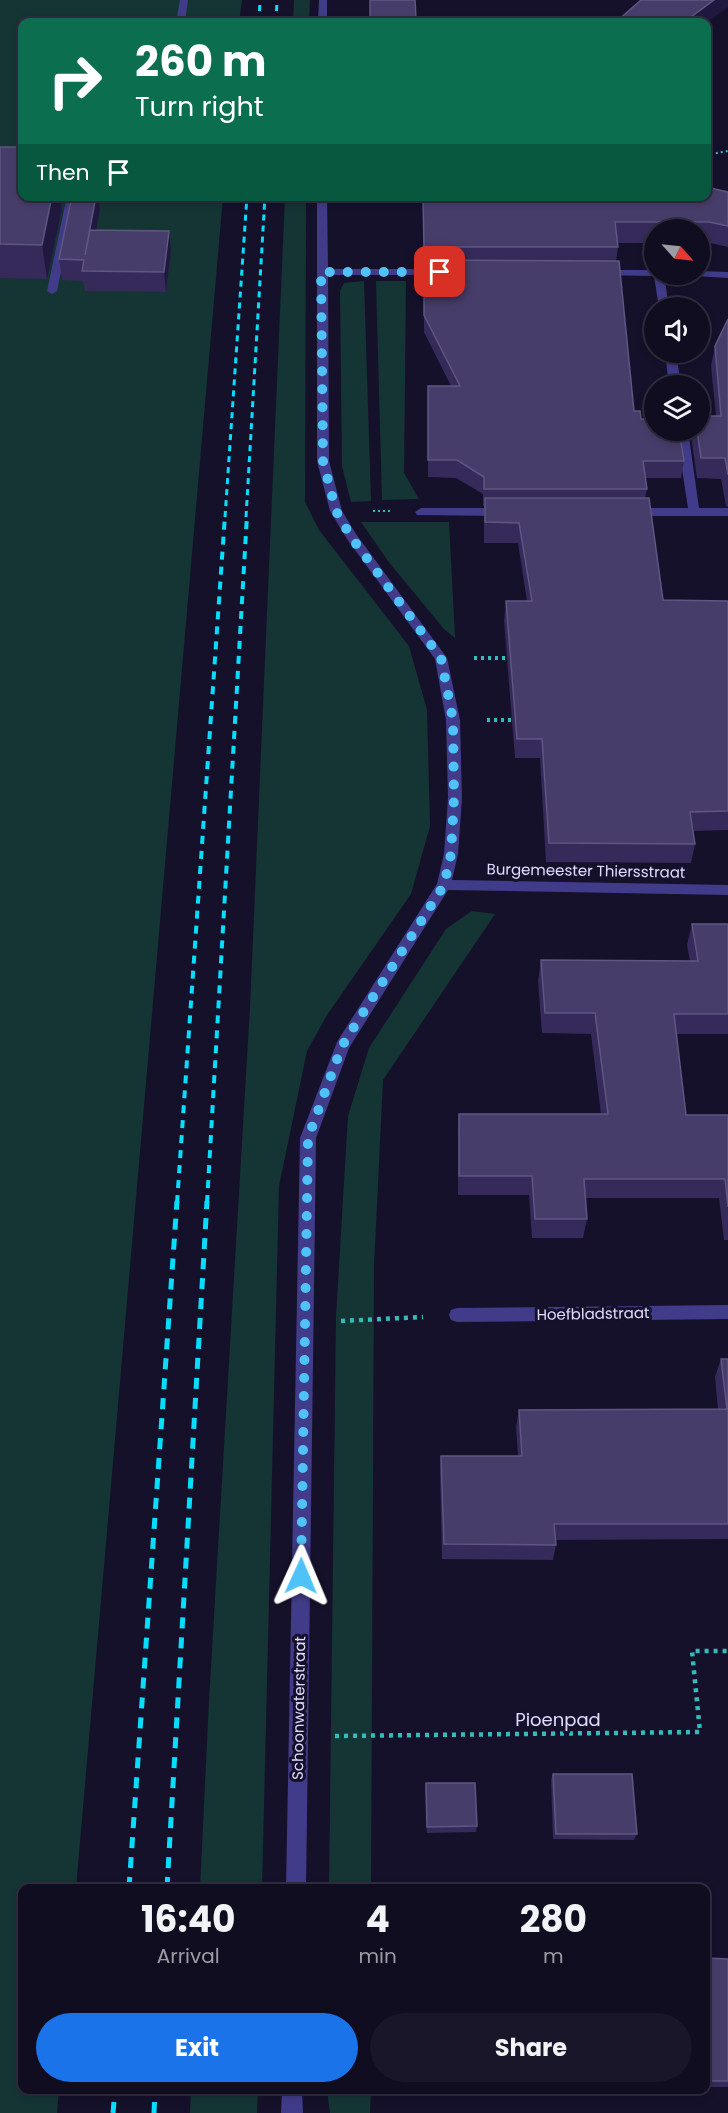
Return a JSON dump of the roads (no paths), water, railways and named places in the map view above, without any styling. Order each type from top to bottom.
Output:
[{"type":"street","points":[[182,18],[184,0]]},
{"type":"street","points":[[323,0],[323,18]]},
{"type":"street","points":[[52,291],[71,201]]},
{"type":"street","name":"Schoonwaterstraat","points":[[296,1884],[308,1138],[342,1046],[444,885],[451,854],[454,809],[453,720],[441,658],[351,537],[336,511],[323,461],[322,201]]},
{"type":"street","points":[[321,272],[452,272]]},
{"type":"street","points":[[583,273],[644,273]]},
{"type":"street","points":[[710,274],[728,275]]},
{"type":"street","points":[[684,441],[694,512]]},
{"type":"street","points":[[421,512],[516,512]]},
{"type":"street","points":[[622,512],[728,512]]},
{"type":"street","name":"Burgemeester Thiersstraat","points":[[444,885],[728,890]]},
{"type":"street","name":"Hoefbladstraat","points":[[457,1315],[728,1312]]},
{"type":"street","points":[[292,2094],[292,2113]]},
{"type":"railway","points":[[259,18],[260,0]]},
{"type":"railway","points":[[276,18],[277,0]]},
{"type":"railway","points":[[225,517],[247,201]]},
{"type":"railway","points":[[246,517],[265,201]]},
{"type":"railway","points":[[177,1203],[225,515]]},
{"type":"railway","points":[[207,1203],[247,515]]},
{"type":"railway","points":[[129,1884],[177,1201]]},
{"type":"railway","points":[[167,1884],[207,1201]]},
{"type":"railway","points":[[113,2113],[115,2094]]},
{"type":"railway","points":[[154,2113],[155,2094]]}]
